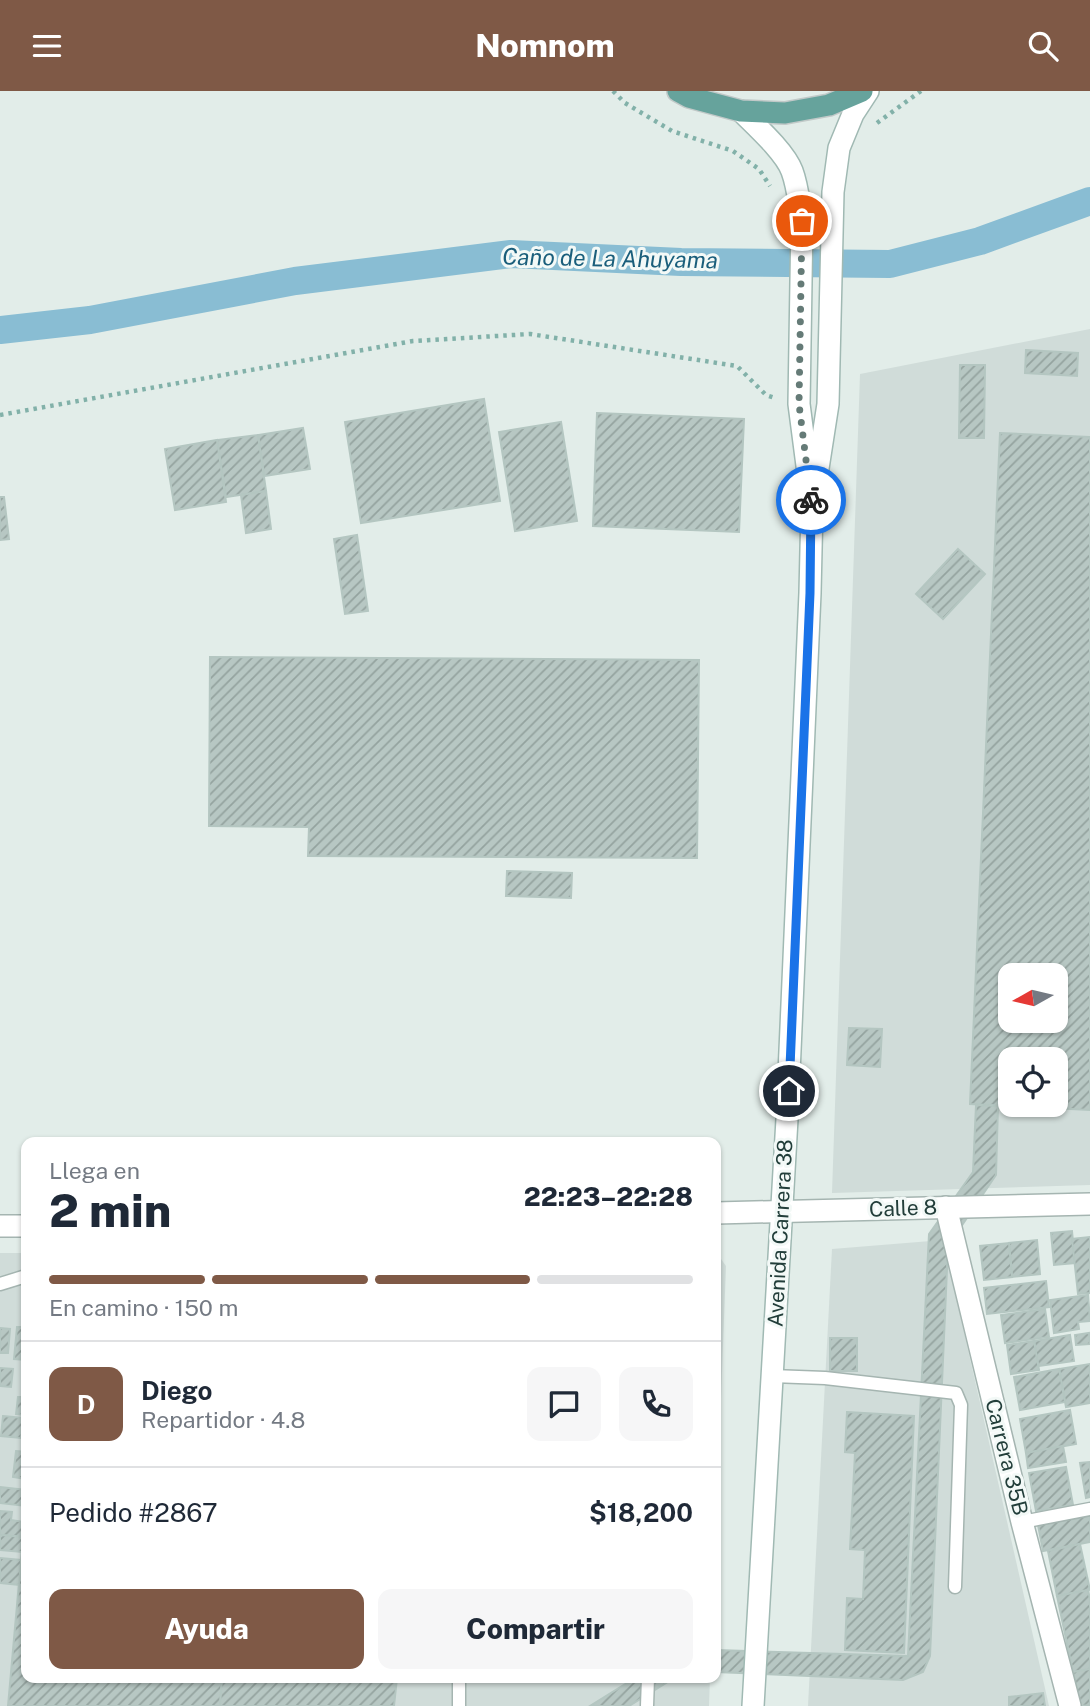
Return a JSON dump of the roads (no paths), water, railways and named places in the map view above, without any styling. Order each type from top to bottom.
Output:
[{"type":"main road","points":[[678,91],[689,97],[741,111],[785,113],[829,105],[862,91]]},
{"type":"street","name":"Avenida Carrera 38","points":[[753,1706],[787,1119],[812,507],[828,404],[833,192],[839,148],[853,114],[867,91]]},
{"type":"street","name":"Avenida Carrera 38","points":[[741,111],[771,142],[791,168],[797,192],[802,221],[799,404],[812,507]]},
{"type":"street","name":"Calle 8","points":[[721,1213],[1090,1204]]},
{"type":"street","name":"Carrera 35B","points":[[946,1207],[1070,1706]]},
{"type":"street","points":[[0,1226],[21,1226]]},
{"type":"lane","points":[[0,1284],[21,1278]]},
{"type":"lane","points":[[772,1376],[825,1378],[956,1392],[961,1405],[955,1587]]},
{"type":"lane","points":[[1023,1522],[1090,1509]]},
{"type":"lane","points":[[459,1683],[459,1706]]},
{"type":"lane","points":[[648,1683],[648,1706]]},
{"type":"waterway","name":"Caño de La Ahuyama","points":[[0,330],[90,320],[295,281],[511,254],[681,262],[890,264],[980,241],[1090,201]]}]
